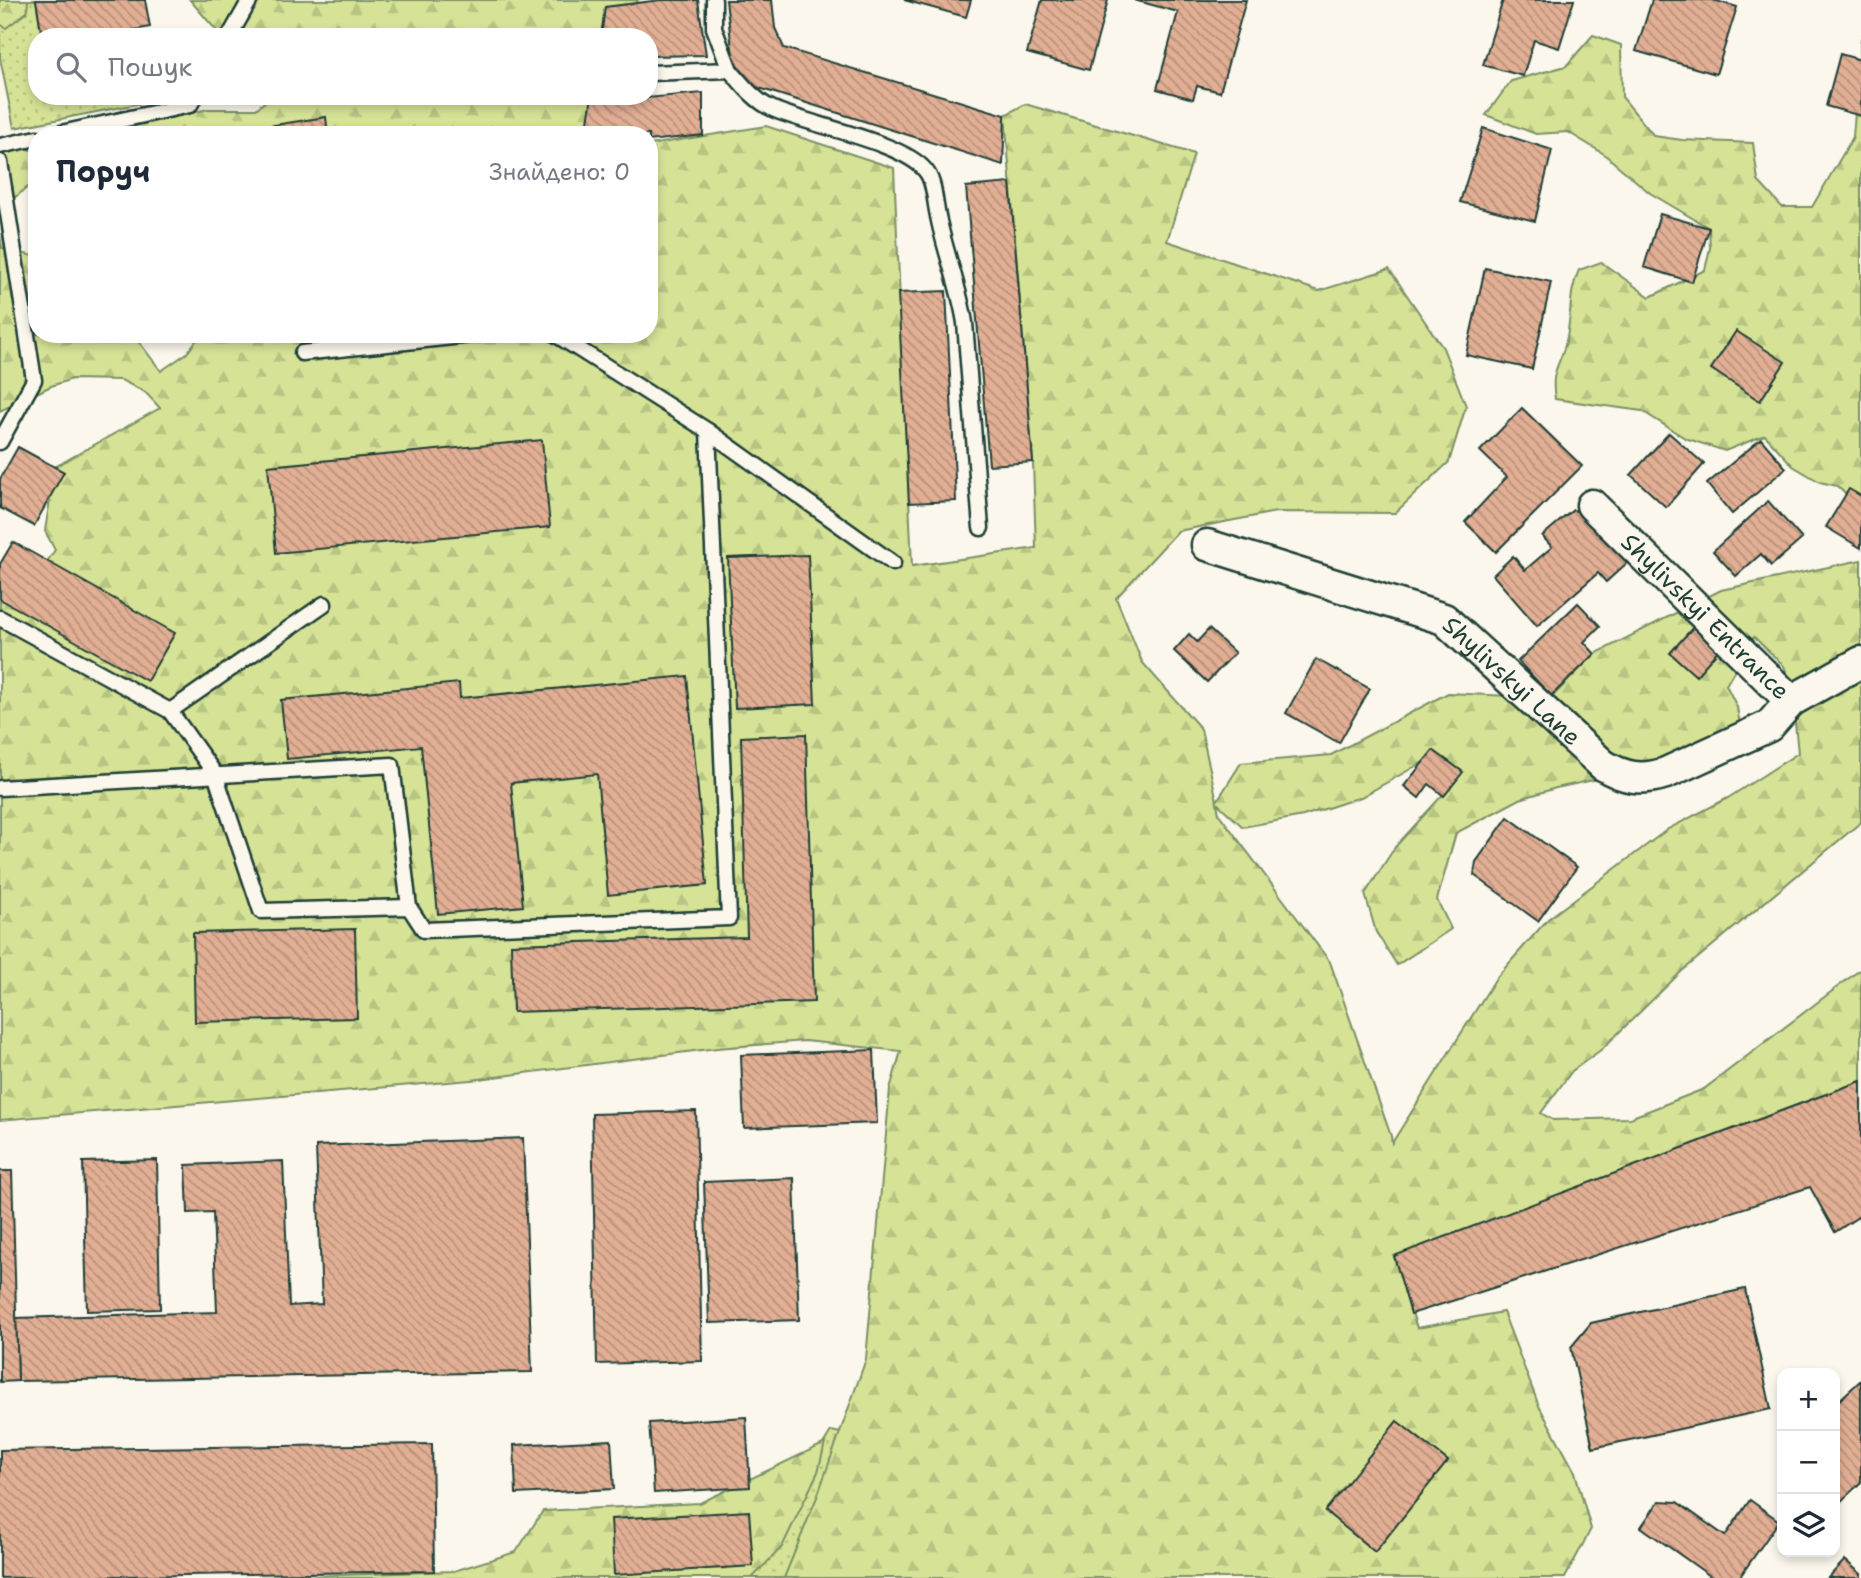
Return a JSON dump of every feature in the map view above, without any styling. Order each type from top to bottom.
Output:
[{"type":"street","name":"Shylivskyi Entrance","points":[[1592,505],[1791,701],[1861,662]]},
{"type":"street","name":"Shylivskyi Lane","points":[[1207,545],[1444,619],[1603,765],[1617,774],[1650,778],[1666,773],[1769,726],[1791,701]]},
{"type":"lane","points":[[234,28],[250,0]]},
{"type":"lane","points":[[714,0],[714,28],[730,70],[748,91],[771,108],[900,152],[925,169],[930,178],[940,233],[960,292],[965,323],[981,528]]},
{"type":"lane","points":[[658,73],[730,70]]},
{"type":"lane","points":[[93,126],[190,105]]},
{"type":"lane","points":[[0,146],[28,140]]},
{"type":"lane","points":[[0,162],[28,342]]},
{"type":"lane","points":[[0,442],[34,380],[28,343]]},
{"type":"lane","points":[[302,353],[396,343]]},
{"type":"lane","points":[[569,343],[708,431],[893,563]]},
{"type":"lane","points":[[0,788],[392,765],[410,907],[424,930],[729,918],[708,431]]},
{"type":"lane","points":[[170,711],[324,604]]},
{"type":"lane","points":[[0,618],[170,711],[215,774],[261,911],[410,907]]},
{"type":"green space","points":[[0,0],[36,0],[41,28],[28,28],[28,105],[132,105],[14,128],[0,58]]},
{"type":"green space","points":[[0,0],[28,0],[27,12],[6,28],[0,24]]},
{"type":"green space","points":[[190,0],[638,0],[619,28],[214,28]]},
{"type":"green space","points":[[1593,35],[1621,45],[1622,97],[1654,136],[1753,143],[1758,181],[1782,207],[1812,207],[1853,137],[1861,38],[1861,509],[1837,486],[1820,482],[1793,466],[1765,435],[1725,451],[1685,438],[1642,411],[1555,399],[1555,374],[1564,350],[1573,287],[1579,270],[1601,262],[1650,297],[1705,270],[1710,248],[1709,228],[1650,193],[1604,154],[1568,132],[1536,134],[1486,115],[1511,81],[1566,66]]},
{"type":"green space","points":[[1025,104],[1194,154],[1167,241],[1319,291],[1389,269],[1443,348],[1466,406],[1449,462],[1395,513],[1276,512],[1178,531],[1116,598],[1142,662],[1201,729],[1217,801],[1241,763],[1331,755],[1448,693],[1551,698],[1595,654],[1721,590],[1861,560],[1861,822],[1681,972],[1602,1049],[1572,1071],[1541,1113],[1553,1120],[1630,1118],[1704,1089],[1861,969],[1861,1081],[1394,1256],[1417,1328],[1503,1312],[1539,1406],[1575,1472],[1591,1529],[1565,1578],[784,1578],[817,1497],[866,1359],[890,1089],[901,1051],[805,1041],[717,1048],[471,1080],[0,1120],[0,575],[34,580],[55,550],[45,531],[55,467],[160,408],[145,392],[121,380],[72,379],[51,386],[0,411],[0,236],[2,248],[28,255],[28,343],[140,343],[161,371],[187,353],[194,343],[658,343],[658,144],[766,126],[894,168],[912,566],[1036,548],[1033,462],[1005,115]],"holes":[[[1754,637],[1784,666],[1791,683],[1798,753],[1728,798],[1668,829],[1548,919],[1496,978],[1392,1143],[1330,962],[1219,814],[1217,803],[1243,827],[1303,816],[1361,797],[1423,762],[1458,778],[1395,847],[1365,894],[1376,932],[1397,965],[1451,929],[1437,900],[1456,833],[1520,799],[1556,788],[1645,769],[1740,725],[1737,707],[1726,685]]]},
{"type":"green space","points":[[261,105],[604,105],[599,126],[135,126],[208,109],[256,109]]},
{"type":"green space","points":[[0,140],[28,149],[28,187],[0,209]]},
{"type":"green space","points":[[831,1431],[860,1437],[792,1578],[741,1578]]},
{"type":"green space","points":[[825,1443],[818,1472],[782,1547],[752,1578],[256,1578],[454,1571],[516,1552],[543,1511],[700,1503]]},
{"type":"building","points":[[36,0],[145,0],[150,27],[145,28],[41,28]]},
{"type":"building","points":[[661,0],[698,0],[706,55],[658,56],[658,28],[602,28],[605,7]]},
{"type":"building","points":[[726,0],[772,0],[775,28],[784,48],[1005,115],[1003,165],[756,87],[734,65]]},
{"type":"building","points":[[904,0],[971,0],[966,17]]},
{"type":"building","points":[[1042,0],[1108,0],[1089,70],[1027,53]]},
{"type":"building","points":[[1134,0],[1246,0],[1220,92],[1197,86],[1193,99],[1157,89],[1178,12]]},
{"type":"building","points":[[1503,0],[1574,0],[1559,48],[1534,40],[1523,76],[1483,65]]},
{"type":"building","points":[[1652,0],[1713,0],[1737,7],[1716,74],[1636,51]]},
{"type":"building","points":[[1840,54],[1861,60],[1861,116],[1826,106]]},
{"type":"building","points":[[703,93],[703,135],[658,140],[658,126],[587,126],[591,105],[658,105],[658,97]]},
{"type":"building","points":[[326,117],[327,126],[268,126]]},
{"type":"building","points":[[1483,128],[1552,150],[1535,221],[1460,202]]},
{"type":"building","points":[[1010,183],[1033,462],[989,465],[966,187]]},
{"type":"building","points":[[1660,214],[1709,228],[1692,282],[1644,267]]},
{"type":"building","points":[[1485,268],[1551,282],[1532,369],[1466,355]]},
{"type":"building","points":[[946,291],[956,501],[909,503],[898,293]]},
{"type":"building","points":[[1736,331],[1785,362],[1760,401],[1711,369]]},
{"type":"building","points":[[1522,408],[1582,466],[1496,552],[1465,522],[1507,477],[1480,451]]},
{"type":"building","points":[[1669,433],[1704,464],[1666,507],[1631,475]]},
{"type":"building","points":[[1761,439],[1786,468],[1732,514],[1707,484]]},
{"type":"building","points":[[542,440],[550,527],[276,553],[268,466]]},
{"type":"building","points":[[18,447],[64,472],[34,526],[0,508],[0,479]]},
{"type":"building","points":[[1849,489],[1861,496],[1861,548],[1826,527]]},
{"type":"building","points":[[1768,501],[1802,539],[1771,566],[1761,554],[1736,576],[1713,551]]},
{"type":"building","points":[[1573,510],[1585,514],[1628,562],[1606,582],[1598,573],[1537,626],[1493,575],[1513,556],[1525,570],[1552,547],[1542,536]]},
{"type":"building","points":[[13,542],[175,633],[147,681],[0,599],[0,564]]},
{"type":"building","points":[[808,555],[815,704],[735,708],[728,558]]},
{"type":"building","points":[[1578,603],[1600,626],[1584,642],[1595,654],[1551,696],[1518,661]]},
{"type":"building","points":[[1696,624],[1722,646],[1696,676],[1670,653]]},
{"type":"building","points":[[1209,629],[1235,653],[1207,682],[1174,651],[1189,634],[1197,642]]},
{"type":"building","points":[[1316,659],[1370,689],[1339,743],[1286,713]]},
{"type":"building","points":[[687,676],[707,885],[608,895],[597,774],[511,783],[523,906],[438,914],[421,746],[287,759],[281,700],[459,683],[460,698]]},
{"type":"building","points":[[806,734],[814,1002],[513,1012],[511,944],[747,937],[741,737]]},
{"type":"building","points":[[1433,750],[1463,772],[1444,796],[1429,784],[1419,798],[1404,786]]},
{"type":"building","points":[[1508,817],[1577,867],[1538,921],[1474,875],[1476,862]]},
{"type":"building","points":[[355,929],[357,1018],[195,1022],[193,933]]},
{"type":"building","points":[[874,1050],[877,1123],[744,1128],[741,1055]]},
{"type":"building","points":[[1861,1081],[1861,1215],[1835,1232],[1810,1187],[1411,1314],[1394,1256]]},
{"type":"building","points":[[696,1111],[702,1361],[597,1364],[592,1114]]},
{"type":"building","points":[[523,1138],[532,1372],[18,1381],[16,1318],[217,1312],[213,1212],[188,1213],[186,1165],[283,1161],[289,1306],[322,1304],[316,1146]]},
{"type":"building","points":[[157,1160],[160,1309],[87,1311],[83,1162]]},
{"type":"building","points":[[0,1171],[12,1171],[18,1381],[0,1382]]},
{"type":"building","points":[[794,1178],[799,1320],[709,1323],[704,1182]]},
{"type":"building","points":[[1745,1289],[1771,1409],[1593,1448],[1571,1347],[1591,1323]]},
{"type":"building","points":[[1861,1380],[1861,1482],[1840,1502],[1840,1431],[1840,1399]]},
{"type":"building","points":[[746,1417],[750,1487],[654,1493],[649,1423]]},
{"type":"building","points":[[1397,1421],[1448,1461],[1375,1552],[1325,1511]]},
{"type":"building","points":[[611,1440],[614,1489],[516,1494],[514,1445]]},
{"type":"building","points":[[432,1444],[434,1571],[0,1578],[0,1450]]},
{"type":"building","points":[[1750,1500],[1777,1520],[1777,1524],[1739,1578],[1713,1578],[1641,1527],[1659,1501],[1677,1502],[1725,1536]]},
{"type":"building","points":[[749,1511],[753,1566],[614,1575],[611,1519]]},
{"type":"building","points":[[1845,1560],[1861,1574],[1861,1578],[1828,1578]]}]
